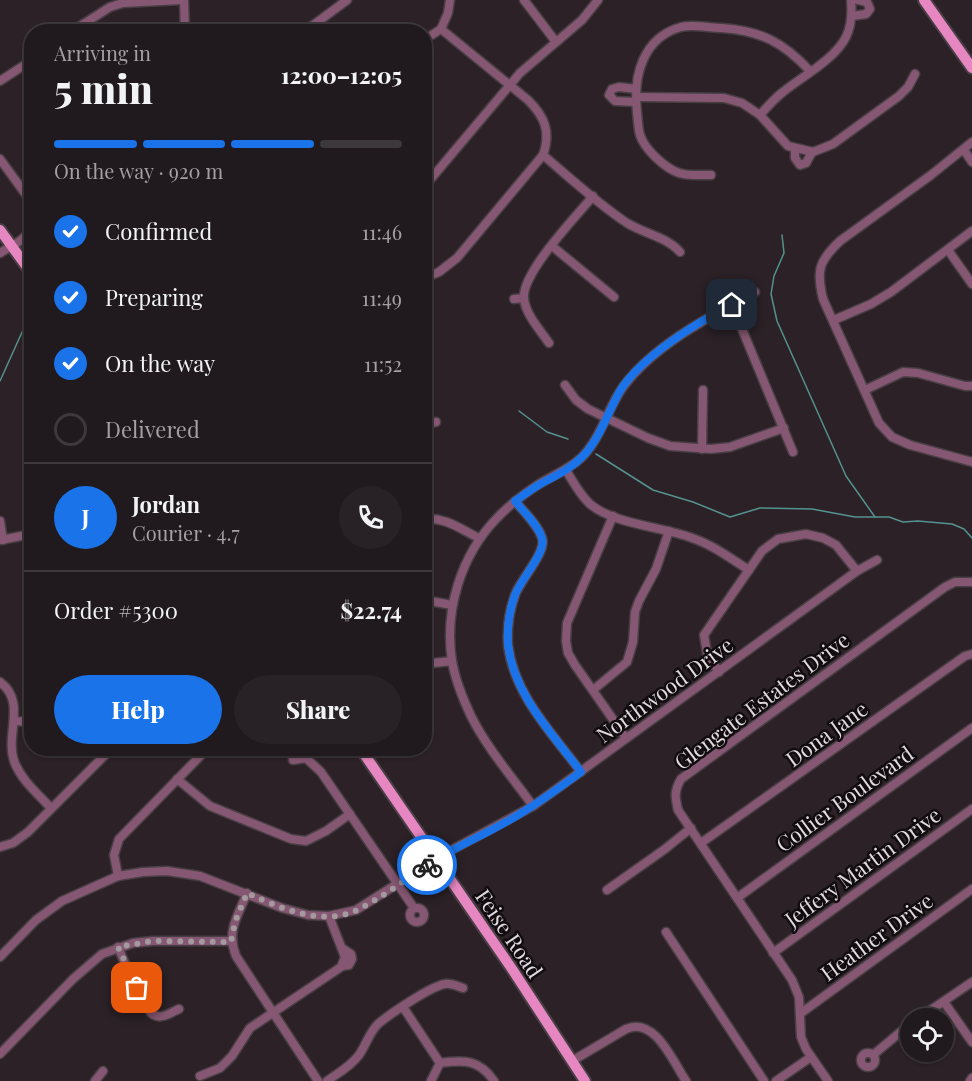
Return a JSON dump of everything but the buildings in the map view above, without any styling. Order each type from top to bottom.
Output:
[{"type":"main road","points":[[924,0],[972,68]]},
{"type":"main road","points":[[0,230],[24,263]]},
{"type":"main road","name":"Feise Road","points":[[365,756],[512,969],[585,1081]]},
{"type":"street","points":[[84,24],[110,7],[123,3],[182,0],[184,24]]},
{"type":"street","points":[[315,24],[347,0]]},
{"type":"street","points":[[432,35],[441,29],[448,13],[450,0]]},
{"type":"street","points":[[524,0],[556,42]]},
{"type":"street","points":[[432,177],[520,73],[582,20],[598,0]]},
{"type":"street","points":[[760,115],[780,94],[827,59],[840,45],[846,36],[852,16],[851,0]]},
{"type":"street","points":[[852,16],[866,14],[870,9],[867,2],[858,0]]},
{"type":"street","points":[[711,175],[679,173],[648,149],[640,136],[636,96],[640,68],[646,51],[658,39],[683,26],[740,30],[757,33],[777,42],[796,56],[810,71]]},
{"type":"street","points":[[432,275],[457,258],[543,155],[547,132],[543,118],[535,107],[441,29]]},
{"type":"street","points":[[0,81],[24,67]]},
{"type":"street","points":[[636,96],[724,98],[742,103],[760,115],[783,142],[795,149],[812,152],[832,144],[899,96],[908,87],[915,74]]},
{"type":"street","points":[[972,141],[964,150],[840,241],[828,253],[819,268],[819,284],[823,299],[879,423],[892,437],[910,446],[972,462]]},
{"type":"street","points":[[795,149],[795,158],[800,165],[806,163],[812,152]]},
{"type":"street","points":[[964,150],[972,162]]},
{"type":"street","points":[[543,155],[626,222],[645,233],[672,242],[680,252]]},
{"type":"street","points":[[0,159],[24,192]]},
{"type":"street","points":[[549,343],[529,312],[524,298],[526,282],[535,266],[593,196]]},
{"type":"street","points":[[834,320],[871,304],[891,292],[972,231]]},
{"type":"street","points":[[0,253],[24,237]]},
{"type":"street","points":[[552,246],[614,297]]},
{"type":"street","points":[[948,250],[972,284]]},
{"type":"street","points":[[533,806],[480,732],[471,717],[457,682],[452,661],[450,635],[452,605],[463,570],[479,538],[515,501],[566,470],[590,448],[621,390],[634,373],[695,326],[755,292]]},
{"type":"street","points":[[514,299],[524,298]]},
{"type":"street","points":[[732,305],[793,452]]},
{"type":"street","points":[[865,390],[903,372],[918,373],[972,386]]},
{"type":"street","points":[[565,385],[588,409],[670,446],[702,449],[730,447],[784,428]]},
{"type":"street","points":[[702,449],[703,390]]},
{"type":"street","points":[[566,470],[593,507],[613,516],[691,537],[713,547],[749,570]]},
{"type":"street","points":[[515,501],[543,539],[543,547],[521,580],[515,595],[508,628],[508,646],[513,667],[520,687],[581,772]]},
{"type":"street","points":[[613,516],[567,623],[566,641],[568,653],[626,738]]},
{"type":"street","points":[[432,518],[447,521],[479,538]]},
{"type":"street","points":[[0,521],[2,540],[24,536]]},
{"type":"street","points":[[593,690],[627,662],[633,642],[635,612],[656,569],[669,531]]},
{"type":"street","points":[[719,672],[707,653],[704,635],[762,551],[778,539],[806,534],[823,538],[836,545],[857,572]]},
{"type":"street","name":"Northwood Drive","points":[[329,916],[356,910],[436,859],[533,806],[857,572],[877,560]]},
{"type":"street","name":"Glengate Estates Drive","points":[[828,1081],[811,1057],[801,1037],[799,997],[792,980],[678,810],[675,789],[681,779],[945,587],[955,582],[972,582]]},
{"type":"street","points":[[432,601],[452,605]]},
{"type":"street","name":"Dona Jane","points":[[701,843],[965,656],[972,654]]},
{"type":"street","points":[[432,663],[452,661]]},
{"type":"street","points":[[0,682],[11,694],[15,708],[11,750],[17,768],[51,808]]},
{"type":"street","points":[[14,721],[24,722]]},
{"type":"street","name":"Collier Boulevard","points":[[737,898],[972,728]]},
{"type":"street","points":[[0,847],[24,836],[104,756]]},
{"type":"street","points":[[118,876],[114,855],[119,839],[200,756]]},
{"type":"street","points":[[293,760],[301,758],[309,760],[321,772],[414,908]]},
{"type":"street","points":[[177,779],[210,806],[291,839],[306,841],[326,831],[350,814]]},
{"type":"street","name":"Jeffery Martin Drive","points":[[773,953],[972,809]]},
{"type":"street","points":[[607,890],[691,828]]},
{"type":"street","points":[[0,957],[48,910],[78,893],[118,876],[143,872],[167,871],[200,876],[282,908],[308,915],[329,916],[345,957],[342,966],[250,1028],[232,1056],[220,1068],[200,1076]]},
{"type":"street","name":"Heather Drive","points":[[801,1013],[972,889]]},
{"type":"street","points":[[247,893],[235,922],[231,942],[236,956],[318,1081]]},
{"type":"street","points":[[666,932],[764,1081]]},
{"type":"street","points":[[0,1054],[82,970],[102,954],[118,947],[153,941],[231,942]]},
{"type":"street","points":[[118,947],[129,974],[151,1013],[162,1017],[179,1009]]},
{"type":"street","points":[[935,1008],[972,982]]},
{"type":"street","points":[[327,1081],[349,1066],[379,1024],[403,1007],[434,987],[447,983],[463,988]]},
{"type":"street","points":[[944,1002],[972,1042]]},
{"type":"street","points":[[403,1007],[440,1063]]},
{"type":"street","points":[[572,1061],[626,1029],[635,1026],[642,1027],[659,1040],[686,1081]]},
{"type":"street","points":[[873,1055],[900,1032]]},
{"type":"street","points":[[776,1081],[811,1057]]},
{"type":"street","points":[[431,1081],[440,1063]]},
{"type":"street","points":[[440,1063],[476,1063],[488,1071],[494,1081]]},
{"type":"street","points":[[95,1081],[103,1071]]},
{"type":"waterway","points":[[782,235],[784,253],[774,276],[771,294],[777,321],[846,476],[875,517]]},
{"type":"waterway","points":[[0,381],[24,328]]},
{"type":"waterway","points":[[519,411],[547,432],[568,439]]},
{"type":"waterway","points":[[596,454],[653,490],[693,502],[730,517],[760,508],[812,509],[855,517],[889,517],[903,522],[952,524],[964,529],[972,538]]},
{"type":"way so far","points":[[137,988],[118,947],[153,941],[231,942],[232,931],[247,893],[282,908],[308,915],[329,916],[351,912],[379,897],[427,865]]},
{"type":"route","points":[[427,865],[533,806],[581,772],[520,687],[513,667],[508,646],[508,628],[515,595],[521,580],[543,547],[543,539],[515,501],[566,470],[582,457],[590,448],[621,390],[634,373],[658,352],[695,326],[732,305]]}]
